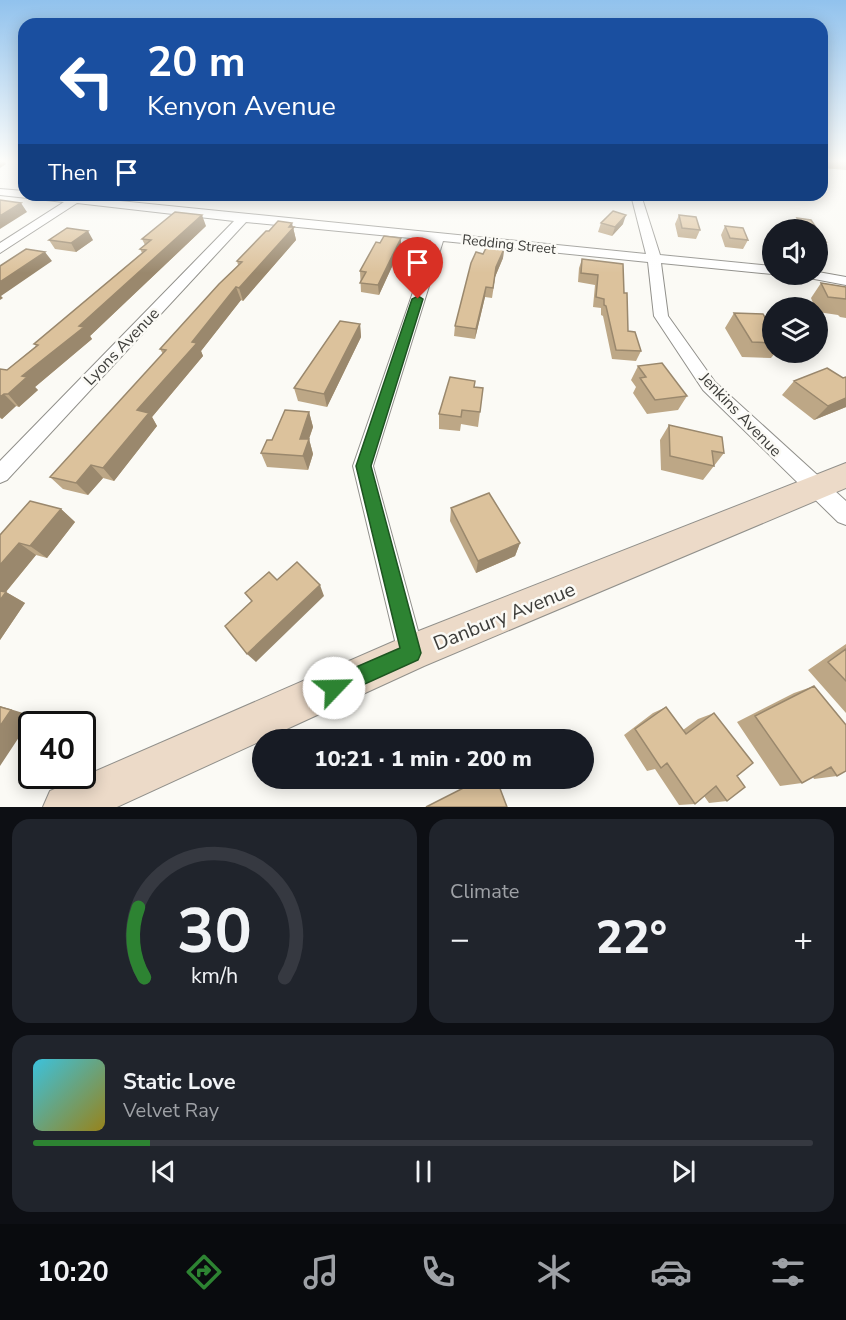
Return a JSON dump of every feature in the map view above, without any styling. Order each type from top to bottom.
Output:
[{"type":"street","points":[[0,249],[73,201]]},
{"type":"street","name":"Redding Street","points":[[84,201],[762,269]]},
{"type":"street","name":"Jenkins Avenue","points":[[638,201],[654,258],[661,316],[709,386],[831,482],[846,515]]},
{"type":"street","name":"Lyons Avenue","points":[[0,474],[243,218]]},
{"type":"street","points":[[411,653],[363,466],[438,237]]},
{"type":"street","points":[[828,278],[846,281]]},
{"type":"street","name":"Danbury Avenue","points":[[66,807],[411,653],[831,482]]},
{"type":"building","points":[[0,200],[21,203],[0,216]]},
{"type":"building","points":[[613,211],[626,215],[615,227],[601,223]]},
{"type":"building","points":[[175,212],[202,215],[79,326],[84,327],[22,376],[27,377],[8,394],[0,397],[0,369],[7,370],[38,345],[34,344],[146,250],[140,249],[151,240],[142,239]]},
{"type":"building","points":[[679,215],[696,217],[700,230],[682,228]]},
{"type":"building","points":[[278,221],[292,223],[289,227],[294,227],[239,288],[236,287],[192,342],[197,343],[137,410],[149,413],[103,468],[91,465],[76,483],[50,477],[166,350],[160,349],[242,262],[237,261]]},
{"type":"building","points":[[725,226],[743,228],[748,240],[730,238]]},
{"type":"building","points":[[67,228],[88,231],[71,243],[49,240]]},
{"type":"building","points":[[384,236],[401,238],[378,285],[360,283],[366,272],[360,271],[376,242],[380,243]]},
{"type":"building","points":[[487,246],[504,249],[496,267],[493,288],[486,287],[476,329],[455,326],[471,263],[476,252],[483,254]]},
{"type":"building","points":[[26,249],[45,252],[0,282],[0,266]]},
{"type":"building","points":[[582,259],[623,264],[624,293],[627,293],[628,331],[635,332],[641,351],[616,350],[604,299],[596,297],[598,275],[581,273]]},
{"type":"building","points":[[822,285],[846,287],[846,299],[828,297]]},
{"type":"building","points":[[734,313],[762,314],[762,342],[752,342]]},
{"type":"building","points":[[340,321],[360,324],[324,394],[294,388]]},
{"type":"building","points":[[662,363],[687,396],[655,400],[640,378],[646,377],[638,366]]},
{"type":"building","points":[[827,368],[843,378],[846,377],[846,398],[828,406],[794,381]]},
{"type":"building","points":[[450,377],[475,381],[474,387],[483,388],[480,412],[462,410],[461,417],[439,414]]},
{"type":"building","points":[[285,410],[309,412],[300,439],[309,439],[303,456],[261,453],[267,440],[272,440]]},
{"type":"building","points":[[669,425],[722,437],[724,453],[712,451],[714,466],[670,456]]},
{"type":"building","points":[[489,493],[520,543],[478,561],[451,508]]},
{"type":"building","points":[[30,501],[61,509],[30,546],[19,543],[0,565],[0,535]]},
{"type":"building","points":[[297,562],[320,585],[247,654],[225,626],[252,601],[245,593],[269,572],[277,580]]},
{"type":"building","points":[[0,591],[6,592],[0,600]]},
{"type":"building","points":[[846,649],[846,681],[828,662]]},
{"type":"building","points":[[814,686],[846,725],[846,771],[837,776],[831,767],[802,783],[755,716]]},
{"type":"building","points":[[0,707],[11,710],[0,726]]},
{"type":"building","points":[[666,707],[686,734],[714,713],[753,763],[737,776],[745,787],[727,801],[716,786],[695,804],[667,763],[661,768],[635,729]]},
{"type":"building","points":[[461,789],[500,789],[507,807],[426,807]]},
{"type":"route","points":[[334,688],[411,653],[363,466],[418,299]]}]
